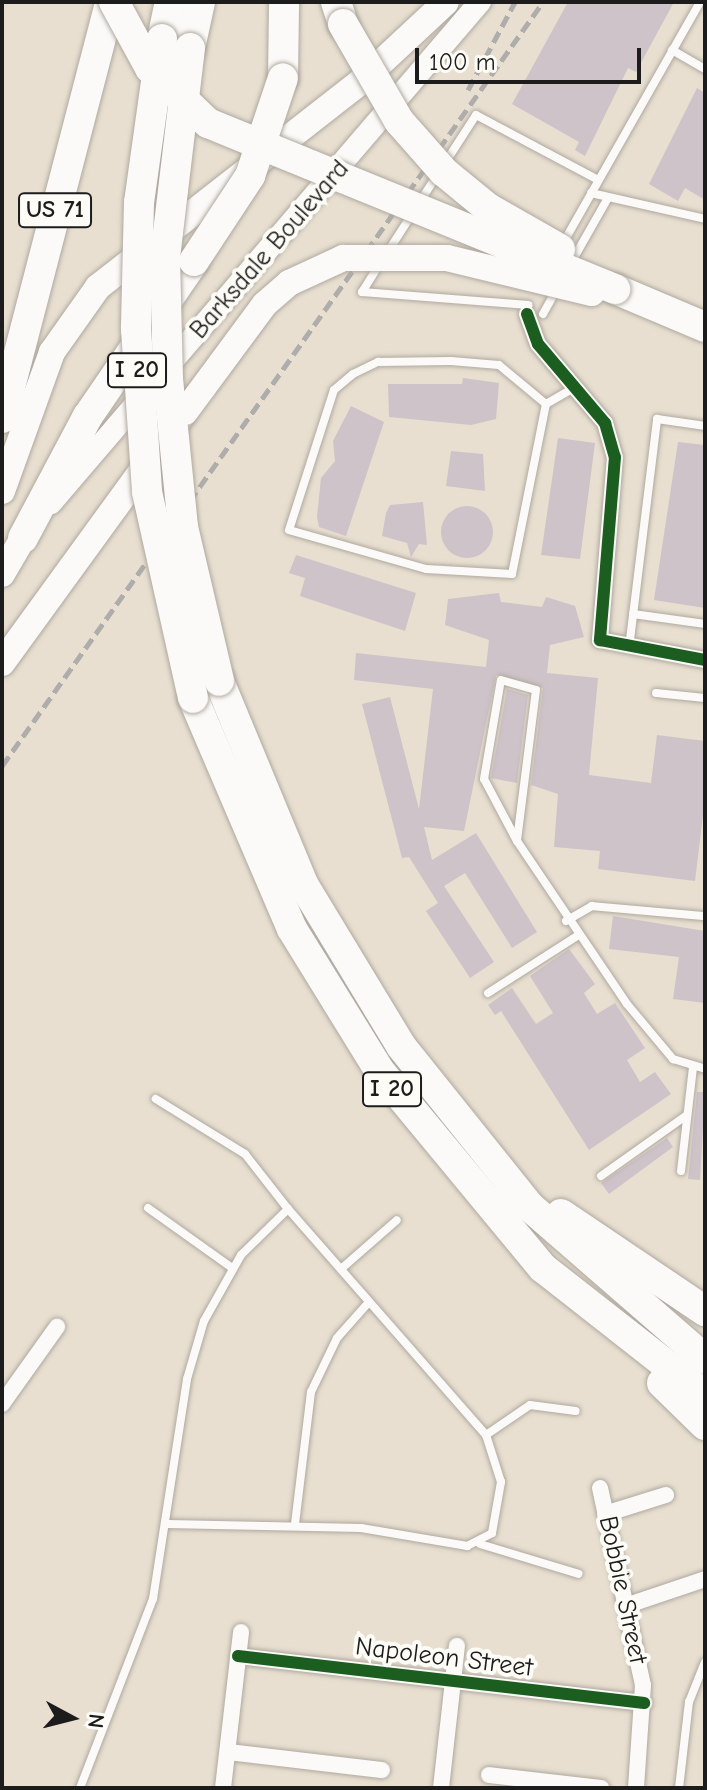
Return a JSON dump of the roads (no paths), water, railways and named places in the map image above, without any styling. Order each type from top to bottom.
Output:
[{"type":"highway","points":[[112,2],[150,68],[208,123],[620,289],[705,327]]},
{"type":"highway","name":"US 71","points":[[2,418],[112,2]]},
{"type":"highway","name":"I 20","points":[[170,2],[176,44],[167,365],[183,527],[219,681],[281,838],[324,924],[454,1119],[566,1243],[705,1359]]},
{"type":"highway","name":"I 20","points":[[200,2],[176,44],[139,202],[136,344],[147,492],[193,698],[252,847],[332,998],[416,1121],[543,1268],[705,1395]]},
{"type":"highway","points":[[23,538],[88,416],[250,176],[283,78],[284,2]]},
{"type":"highway","points":[[340,13],[399,121],[463,189],[620,289],[705,309]]},
{"type":"highway","points":[[454,1119],[578,1228],[705,1311]]},
{"type":"highway","points":[[543,1268],[705,1425]]},
{"type":"main road","points":[[2,491],[45,366],[98,287],[358,84],[446,2]]},
{"type":"main road","name":"Barksdale Boulevard","points":[[2,574],[23,538],[480,2]]},
{"type":"main road","points":[[2,663],[265,304],[289,283],[343,258],[399,254],[488,264],[620,289]]},
{"type":"street","points":[[532,311],[538,344],[605,423],[615,457],[598,633],[606,646],[705,660]]},
{"type":"street","points":[[2,1404],[57,1327]]},
{"type":"street","name":"Bobbie Street","points":[[600,1488],[644,1703],[636,1788]]},
{"type":"street","points":[[605,1514],[666,1495]]},
{"type":"street","points":[[625,1606],[705,1579]]},
{"type":"street","points":[[223,1788],[241,1632]]},
{"type":"street","points":[[441,1788],[457,1646]]},
{"type":"street","name":"Napoleon Street","points":[[238,1656],[644,1703]]},
{"type":"street","points":[[228,1752],[382,1770]]},
{"type":"street","points":[[489,1775],[601,1788]]},
{"type":"lane","points":[[532,311],[598,180],[700,2]]},
{"type":"lane","points":[[672,50],[705,69]]},
{"type":"lane","points":[[532,311],[362,292],[476,115],[598,180]]},
{"type":"lane","points":[[591,193],[705,219]]},
{"type":"lane","points":[[532,311],[608,198]]},
{"type":"lane","points":[[546,404],[499,365],[404,360],[353,374],[334,390],[289,530],[426,569],[512,574],[546,404],[574,388]]},
{"type":"lane","points":[[628,650],[657,419],[705,426]]},
{"type":"lane","points":[[633,614],[705,624]]},
{"type":"lane","points":[[517,841],[536,690],[501,680],[484,779],[517,841],[577,936],[673,1059],[693,1068],[705,1069]]},
{"type":"lane","points":[[656,693],[705,698]]},
{"type":"lane","points":[[566,921],[592,906],[705,916]]},
{"type":"lane","points":[[488,993],[577,936]]},
{"type":"lane","points":[[681,1171],[693,1068]]},
{"type":"lane","points":[[156,1099],[245,1154],[288,1209],[486,1435],[500,1499],[492,1533],[480,1544]]},
{"type":"lane","points":[[601,1176],[687,1115]]},
{"type":"lane","points":[[148,1208],[232,1268]]},
{"type":"lane","points":[[80,1788],[140,1644],[168,1524],[193,1352],[232,1268],[288,1209]]},
{"type":"lane","points":[[341,1269],[397,1220]]},
{"type":"lane","points":[[295,1524],[311,1392],[337,1338],[369,1302]]},
{"type":"lane","points":[[486,1435],[530,1405],[576,1411]]},
{"type":"lane","points":[[168,1524],[295,1524],[480,1544],[579,1574]]},
{"type":"lane","points":[[679,1788],[689,1702],[705,1662]]},
{"type":"railway","points":[[468,90],[515,2]]},
{"type":"railway","points":[[2,766],[543,2]]}]
